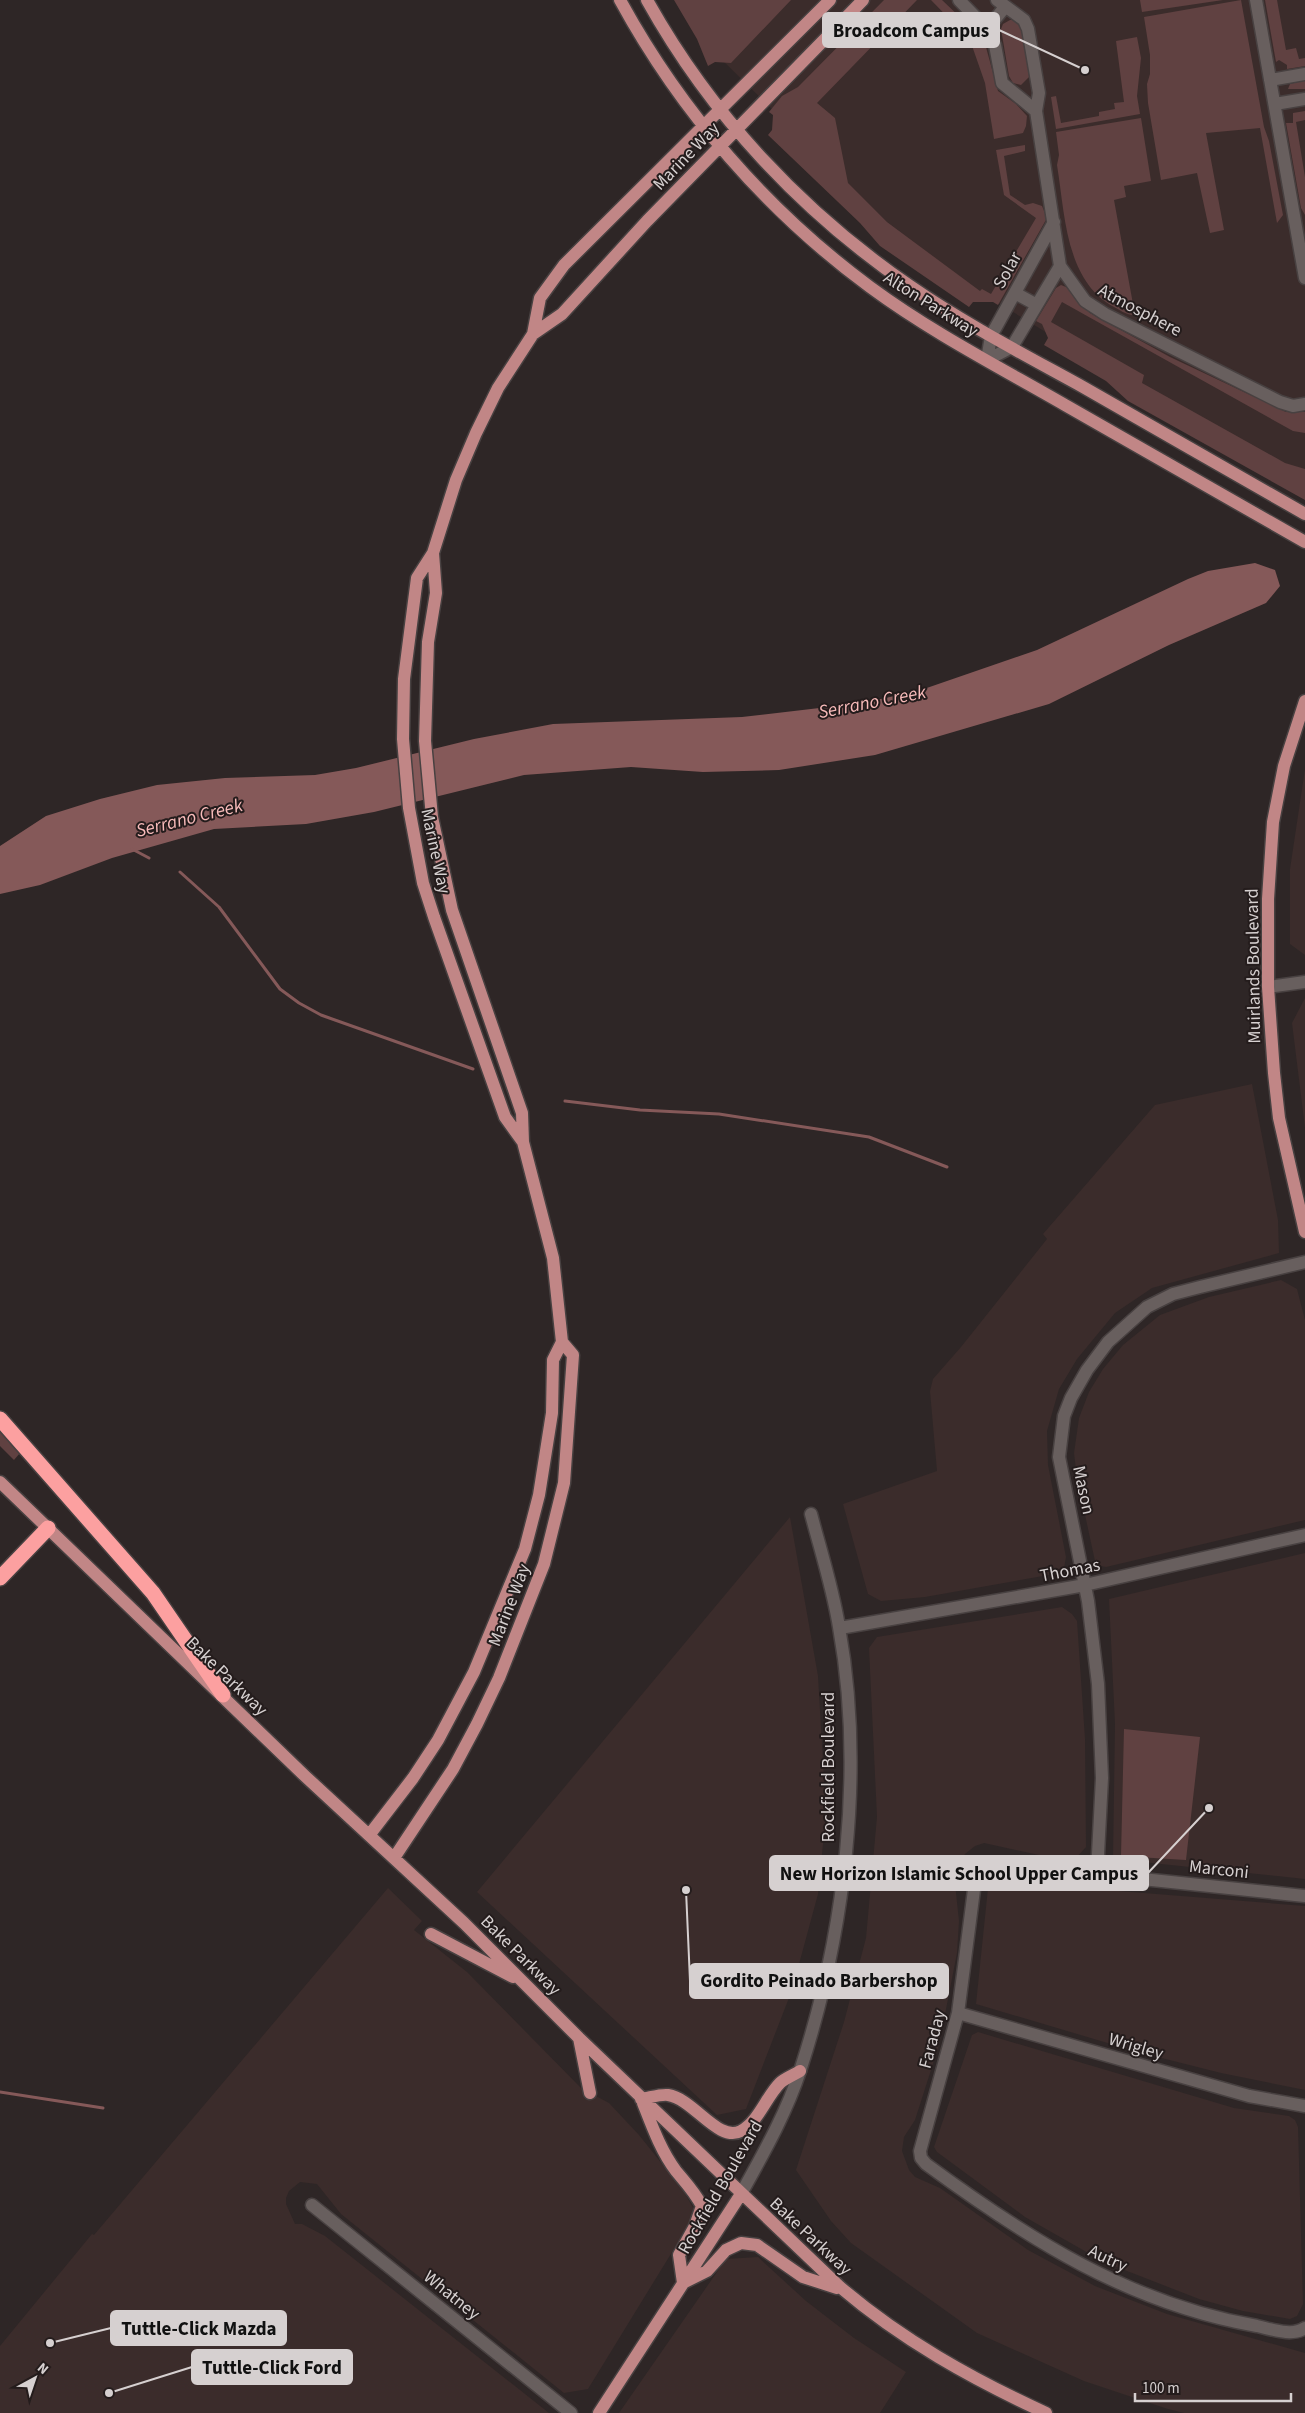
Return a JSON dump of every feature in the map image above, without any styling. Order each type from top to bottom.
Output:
[{"type":"highway","points":[[0,1419],[153,1593],[223,1695]]},
{"type":"highway","points":[[0,1578],[48,1528]]},
{"type":"main road","name":"Alton Parkway","points":[[620,0],[661,67],[720,146],[788,218],[841,264],[916,318],[1305,542]]},
{"type":"main road","name":"Alton Parkway","points":[[648,0],[689,67],[720,110],[801,198],[848,240],[912,287],[991,336],[1305,514]]},
{"type":"main road","name":"Marine Way","points":[[523,1142],[505,1117],[423,883],[409,808],[403,739],[405,670],[417,578],[433,554],[456,480],[476,433],[498,388],[533,334],[540,298],[564,265],[830,0]]},
{"type":"main road","name":"Marine Way","points":[[533,334],[562,314],[633,235],[863,0]]},
{"type":"main road","name":"Marine Way","points":[[370,1834],[413,1778],[438,1740],[474,1672],[525,1549],[544,1467],[552,1413],[553,1360],[562,1342],[553,1258],[542,1209],[523,1142],[522,1113],[452,910],[432,817],[425,741],[428,642],[436,593],[433,554]]},
{"type":"main road","name":"Muirlands Boulevard","points":[[1305,701],[1284,766],[1272,822],[1268,899],[1268,987],[1271,1048],[1279,1118],[1305,1232]]},
{"type":"main road","name":"Marine Way","points":[[394,1858],[453,1769],[477,1724],[499,1678],[544,1564],[566,1467],[573,1355],[562,1342]]},
{"type":"main road","name":"Bake Parkway","points":[[0,1482],[306,1777],[370,1834],[526,1984],[641,2099],[842,2289],[926,2351],[968,2375],[1046,2413]]},
{"type":"main road","points":[[431,1934],[526,1984]]},
{"type":"main road","points":[[579,2038],[590,2093]]},
{"type":"main road","points":[[800,2071],[780,2083],[750,2124],[740,2132],[729,2133],[716,2129],[688,2103],[668,2095],[641,2099],[656,2136],[676,2170],[692,2187],[702,2206],[695,2226],[679,2255],[683,2283],[707,2271],[726,2250],[740,2244],[757,2245],[803,2277],[842,2289]]},
{"type":"main road","name":"Rockfield Boulevard","points":[[599,2413],[741,2194]]},
{"type":"street","points":[[959,0],[987,29],[995,45],[1002,82],[1036,111]]},
{"type":"street","points":[[1256,0],[1305,278]]},
{"type":"street","name":"Atmosphere","points":[[987,29],[1001,4],[1024,20],[1028,29],[1039,93],[1036,111],[1060,266],[1085,301],[1105,314],[1280,402],[1293,406],[1305,404]]},
{"type":"street","points":[[1270,80],[1305,74]]},
{"type":"street","points":[[1275,104],[1305,98]]},
{"type":"street","name":"Solar","points":[[991,336],[1054,222]]},
{"type":"street","points":[[987,360],[1012,347],[1060,266]]},
{"type":"street","points":[[1015,293],[1036,305]]},
{"type":"street","points":[[987,360],[991,336]]},
{"type":"street","points":[[1268,987],[1305,982]]},
{"type":"street","name":"Mason","points":[[1097,1873],[1102,1778],[1098,1684],[1086,1585],[1059,1448],[1064,1416],[1071,1398],[1087,1370],[1117,1333],[1147,1307],[1173,1294],[1194,1288],[1305,1262]]},
{"type":"street","name":"Rockfield Boulevard","points":[[741,2194],[774,2134],[800,2071],[818,2010],[834,1936],[847,1842],[849,1721],[840,1628],[811,1514]]},
{"type":"street","name":"Thomas","points":[[840,1628],[1086,1585],[1305,1535]]},
{"type":"street","name":"Marconi","points":[[981,1869],[989,1864],[998,1864],[1305,1896]]},
{"type":"street","name":"Faraday","points":[[921,2158],[921,2144],[958,2013],[975,1882],[981,1869]]},
{"type":"street","name":"Wrigley","points":[[958,2013],[1249,2096],[1305,2106]]},
{"type":"street","name":"Autry","points":[[921,2158],[926,2164],[1015,2228],[1113,2281],[1178,2306],[1242,2324],[1291,2332],[1305,2328]]},
{"type":"street","name":"Whatney","points":[[312,2205],[571,2413]]},
{"type":"shaded area","points":[[674,0],[791,0],[731,63],[715,62],[708,66],[697,39]]},
{"type":"shaded area","points":[[686,0],[1305,0],[1305,482],[1289,480],[980,292],[887,222],[718,56]]},
{"type":"shaded area","points":[[884,0],[917,0],[817,103],[835,118],[848,183],[887,222],[980,291],[982,289],[991,294],[1036,218],[1004,195],[996,150],[1025,145],[1025,151],[1004,156],[1010,195],[1025,205],[1033,203],[1042,206],[1047,218],[998,305],[993,302],[973,302],[969,307],[880,246],[860,223],[768,135],[772,130],[773,115],[769,112],[782,96],[798,87]]},
{"type":"shaded area","points":[[931,0],[942,0],[984,40],[998,91],[1016,104],[1027,116],[1023,133],[994,139],[985,83],[970,40]]},
{"type":"shaded area","points":[[1140,0],[1223,0],[1142,12]]},
{"type":"shaded area","points":[[1241,0],[1264,127],[1269,141],[1283,215],[1277,223],[1260,128],[1206,133],[1224,230],[1210,233],[1197,173],[1161,180],[1148,103],[1147,84],[1150,74],[1150,55],[1144,17]]},
{"type":"shaded area","points":[[1265,0],[1277,0],[1286,50],[1296,48],[1299,59],[1305,58],[1305,66],[1287,69],[1287,65],[1279,60],[1276,62]]},
{"type":"shaded area","points":[[1010,20],[1016,21],[1022,29],[1028,58],[1029,77],[1021,85],[1013,83],[1009,76],[1001,29],[1003,24]]},
{"type":"shaded area","points":[[1137,37],[1141,58],[1137,96],[1140,114],[1056,129],[1051,97],[1056,96],[1061,123],[1099,116],[1099,112],[1115,109],[1114,103],[1124,102],[1116,41]]},
{"type":"shaded area","points":[[1305,80],[1305,89],[1288,89],[1290,84]]},
{"type":"shaded area","points":[[1305,111],[1305,120],[1296,122],[1305,177],[1305,215],[1301,208],[1286,123],[1293,123],[1293,113]]},
{"type":"shaded area","points":[[1141,118],[1151,181],[1124,186],[1126,197],[1114,200],[1133,304],[1141,315],[1137,315],[1114,307],[1098,295],[1086,281],[1077,263],[1070,244],[1062,204],[1057,165],[1059,155],[1056,132]]},
{"type":"shaded area","points":[[1061,285],[1066,287],[1090,313],[1170,357],[1286,412],[1305,412],[1305,433],[1293,431],[1062,302],[1051,322],[1144,375],[1142,383],[1285,463],[1305,469],[1305,500],[1128,401],[1106,381],[1044,345],[1048,338],[1042,324],[1036,321],[1056,288]]},
{"type":"shaded area","points":[[1305,769],[1305,955],[1290,944],[1290,869]]},
{"type":"shaded area","points":[[1305,998],[1305,1128],[1292,1023]]},
{"type":"shaded area","points":[[1252,1084],[1278,1220],[1279,1253],[1152,1288],[1115,1313],[1077,1359],[1059,1389],[1047,1431],[1048,1465],[1066,1557],[1064,1568],[1060,1573],[925,1597],[881,1601],[868,1594],[843,1504],[937,1471],[930,1391],[933,1379],[961,1347],[1047,1239],[1043,1234],[1155,1105]]},
{"type":"shaded area","points":[[1281,1280],[1297,1289],[1305,1320],[1305,1520],[1106,1567],[1101,1566],[1095,1561],[1077,1478],[1074,1453],[1079,1418],[1089,1392],[1103,1369],[1123,1345],[1160,1315],[1209,1297]]},
{"type":"shaded area","points":[[0,1430],[20,1453],[14,1460],[0,1446]]},
{"type":"shaded area","points":[[790,1517],[818,1676],[826,1814],[818,1894],[792,1990],[746,2109],[717,2115],[477,1892]]},
{"type":"shaded area","points":[[1305,1553],[1305,1879],[1113,1859],[1115,1724],[1109,1599]]},
{"type":"shaded area","points":[[1062,1607],[1072,1614],[1077,1621],[1085,1739],[1086,1847],[1076,1858],[1039,1855],[984,1843],[975,1846],[965,1854],[959,1863],[954,1874],[959,1921],[957,1953],[939,2045],[915,2120],[904,2137],[902,2151],[909,2170],[915,2177],[940,2188],[1028,2250],[1095,2286],[1167,2314],[1305,2353],[1305,2413],[1184,2413],[1084,2381],[977,2333],[851,2243],[831,2221],[796,2170],[844,2022],[866,1938],[877,1817],[869,1648],[877,1637]]},
{"type":"shaded area","points":[[1124,1729],[1200,1737],[1186,1860],[1121,1856]]},
{"type":"shaded area","points":[[994,1881],[1305,1906],[1305,2090],[1221,2073],[1138,2052],[976,2004],[988,1888]]},
{"type":"shaded area","points":[[388,1888],[422,1921],[414,1930],[467,1972],[581,2088],[609,2103],[639,2135],[683,2190],[696,2213],[588,2389],[564,2393],[341,2214],[317,2184],[300,2182],[289,2191],[286,2198],[286,2204],[295,2224],[302,2224],[325,2236],[549,2413],[0,2413],[0,2346],[92,2234],[94,2235]]},
{"type":"shaded area","points":[[978,2032],[1234,2108],[1289,2116],[1295,2120],[1298,2127],[1303,2304],[1297,2316],[1290,2319],[1243,2311],[1199,2299],[1104,2262],[1025,2217],[937,2152],[934,2147],[972,2035]]},
{"type":"shaded area","points":[[758,2257],[806,2301],[854,2338],[906,2372],[880,2413],[619,2413],[726,2259]]},
{"type":"water","name":"Serrano Creek","points":[[1255,563],[1275,570],[1280,586],[1266,603],[1169,645],[1049,704],[875,755],[779,770],[703,772],[631,767],[524,775],[374,812],[306,824],[214,829],[112,858],[40,885],[0,894],[0,846],[46,816],[100,799],[157,785],[225,778],[315,775],[356,768],[474,739],[553,724],[742,717],[862,703],[918,691],[1037,650],[1208,571]]},
{"type":"waterway","points":[[132,849],[149,858]]},
{"type":"waterway","points":[[180,872],[219,907],[280,989],[299,1003],[321,1015],[473,1069]]},
{"type":"waterway","points":[[565,1101],[640,1110],[719,1114],[869,1137],[947,1167]]},
{"type":"waterway","points":[[0,2092],[103,2108]]},
{"type":"place","name":"Broadcom Campus","points":[[1085,70]]},
{"type":"place","name":"New Horizon Islamic School Upper Campus","points":[[1209,1808]]},
{"type":"place","name":"Gordito Peinado Barbershop","points":[[686,1890]]},
{"type":"place","name":"Tuttle-Click Mazda","points":[[50,2343]]},
{"type":"place","name":"Tuttle-Click Ford","points":[[109,2393]]}]
